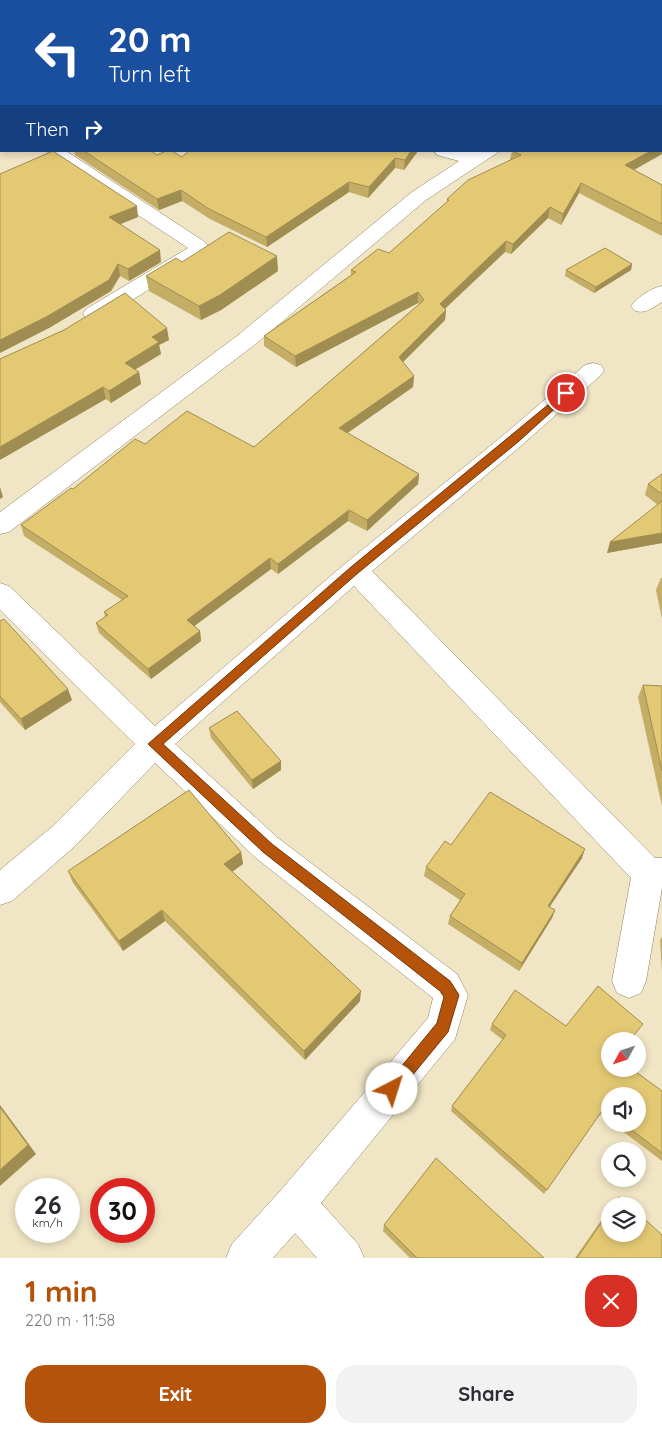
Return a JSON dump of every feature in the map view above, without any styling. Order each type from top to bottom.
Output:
[{"type":"street","points":[[453,152],[482,155]]},
{"type":"street","points":[[52,155],[200,249],[75,325]]},
{"type":"street","points":[[0,525],[245,341],[418,196],[482,155]]},
{"type":"street","points":[[642,306],[662,292]]},
{"type":"street","points":[[0,890],[64,836],[154,744],[355,570],[514,440],[593,370]]},
{"type":"street","points":[[355,570],[655,873],[629,981]]},
{"type":"street","points":[[0,593],[154,744],[268,848],[445,986],[451,995],[443,1027],[295,1204],[246,1258]]},
{"type":"street","points":[[295,1204],[344,1258]]},
{"type":"building","points":[[55,152],[137,206],[109,217],[160,250],[128,269],[118,264],[109,280],[46,317],[0,340],[0,174]]},
{"type":"building","points":[[86,152],[152,152],[157,155],[164,152],[174,152],[182,157],[188,152],[410,152],[405,160],[395,158],[369,187],[349,182],[266,237],[209,209],[181,190],[157,199]]},
{"type":"building","points":[[515,152],[649,152],[625,165],[662,185],[662,224],[581,183],[563,214],[550,207],[513,244],[506,241],[440,304],[446,310],[399,357],[414,376],[339,428],[419,474],[367,520],[349,510],[278,564],[270,558],[187,620],[200,631],[148,669],[96,623],[108,615],[104,612],[128,596],[21,525],[71,488],[73,489],[135,439],[145,444],[187,411],[254,447],[424,300],[418,292],[295,356],[264,336],[356,272],[351,270],[378,249],[389,253],[449,200],[447,199],[468,180],[521,155]]},
{"type":"building","points":[[229,232],[277,256],[220,295],[199,306],[146,276],[176,258],[182,262]]},
{"type":"building","points":[[605,248],[632,264],[596,287],[566,270]]},
{"type":"building","points":[[125,293],[167,328],[152,337],[159,342],[125,363],[139,372],[109,391],[103,387],[0,447],[0,359],[64,330]]},
{"type":"building","points":[[662,474],[662,494],[648,484]]},
{"type":"building","points":[[662,501],[662,533],[610,542]]},
{"type":"building","points":[[4,619],[68,689],[21,719],[0,696],[0,621]]},
{"type":"building","points":[[643,685],[662,686],[662,771]]},
{"type":"building","points":[[237,711],[281,761],[252,780],[209,728]]},
{"type":"building","points":[[189,790],[241,852],[224,864],[361,991],[304,1051],[162,910],[119,941],[68,871]]},
{"type":"building","points":[[490,792],[585,849],[548,906],[555,910],[522,963],[450,916],[465,894],[426,867],[445,841],[451,845]]},
{"type":"building","points":[[598,986],[643,1024],[636,1032],[601,1032],[601,1078],[644,1078],[662,1091],[662,1153],[634,1132],[646,1132],[646,1087],[601,1087],[601,1112],[547,1190],[452,1106],[506,1035],[492,1024],[515,990],[566,1026]]},
{"type":"building","points":[[0,1107],[28,1145],[0,1170]]},
{"type":"building","points":[[436,1158],[544,1258],[417,1258],[384,1225]]},
{"type":"building","points":[[646,1220],[662,1235],[662,1258],[577,1258],[601,1223],[601,1242],[646,1242]]},
{"type":"route","points":[[392,1089],[443,1027],[451,995],[445,986],[268,848],[154,744],[335,590],[355,570],[514,440],[566,393]]}]
